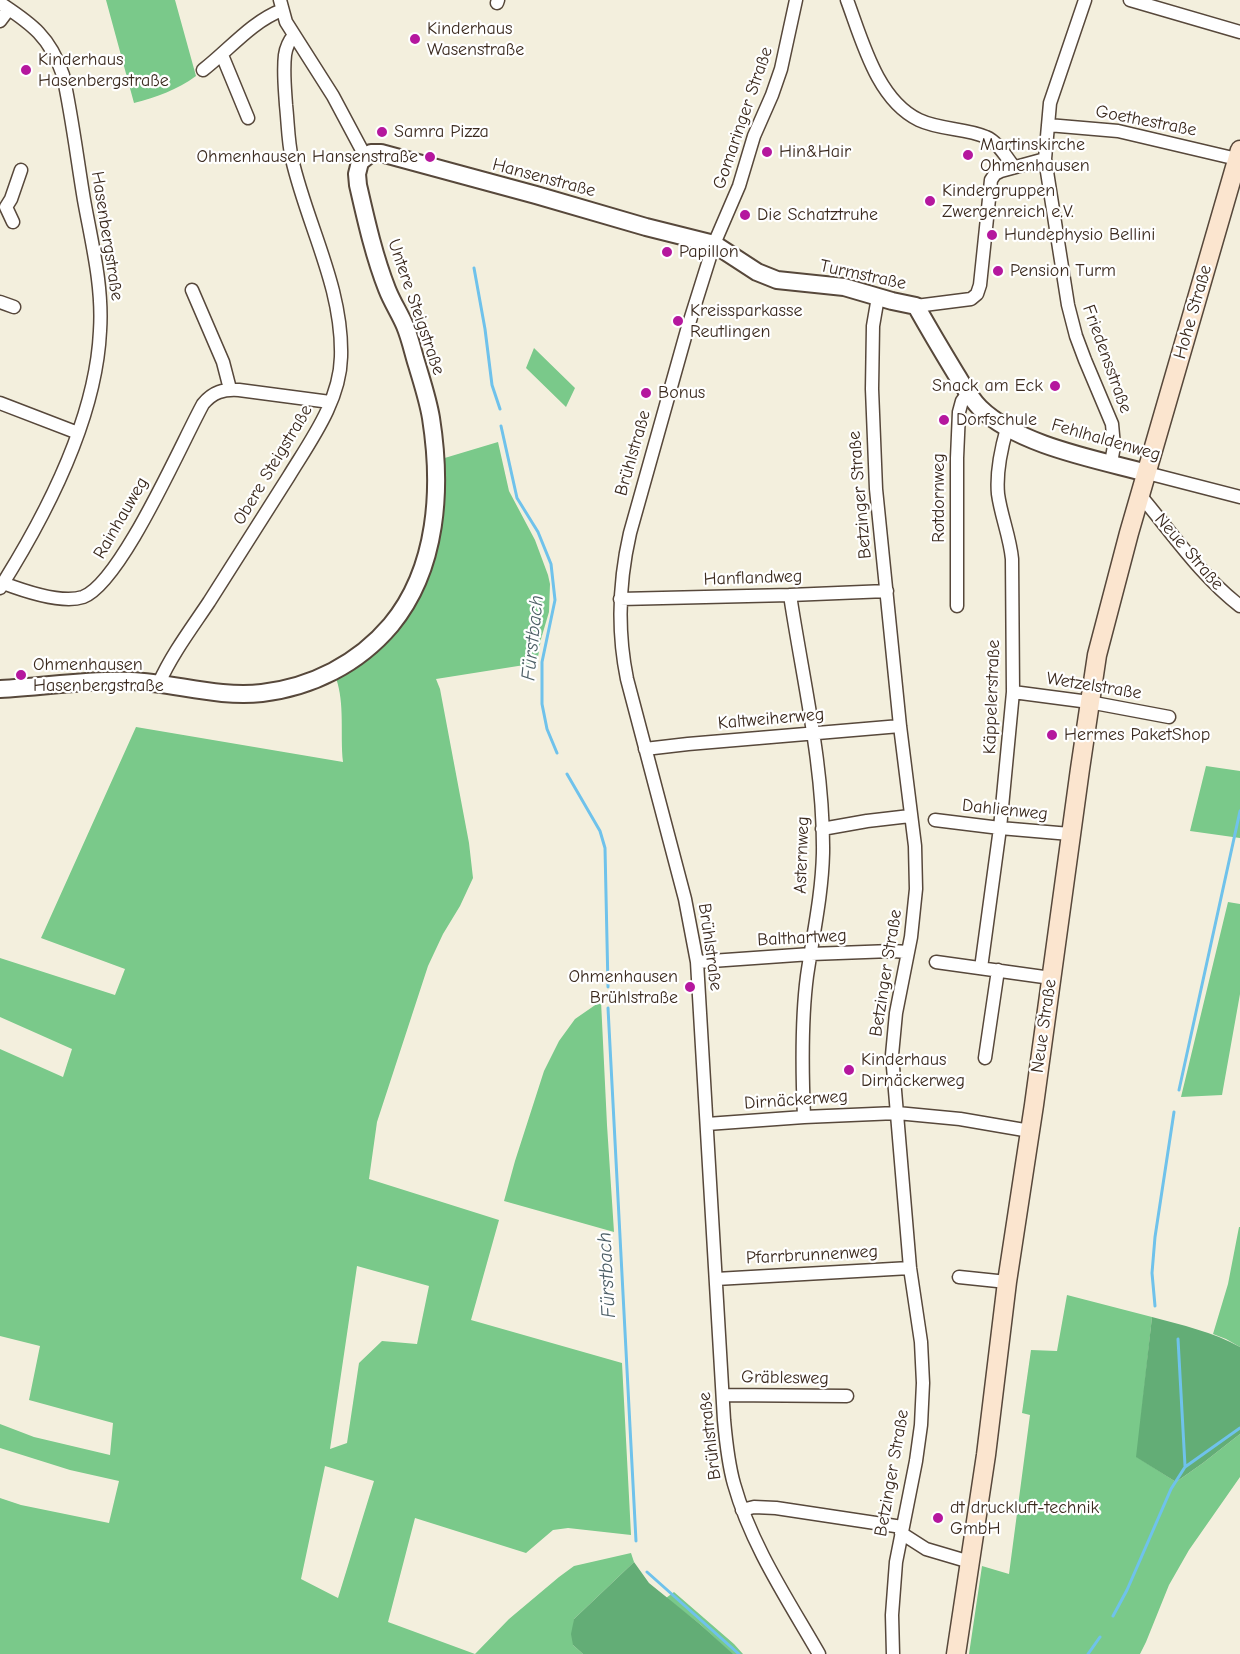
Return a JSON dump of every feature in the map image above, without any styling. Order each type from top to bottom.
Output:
[{"type":"main road","name":"Hohe Straße","points":[[1146,473],[1239,156]]},
{"type":"main road","name":"Neue Straße","points":[[956,1654],[986,1455],[1007,1282],[1089,702],[1100,644],[1146,473]]},
{"type":"street","name":"Gomaringer Straße","points":[[714,244],[739,186],[754,136],[778,79],[788,45],[796,0]]},
{"type":"street","points":[[847,0],[881,83],[910,115],[924,122],[987,137],[996,144],[1014,167],[1045,159]]},
{"type":"street","name":"Friedensstraße","points":[[1085,0],[1050,103],[1045,159],[1068,305],[1076,336],[1112,424],[1114,446],[1111,463]]},
{"type":"street","points":[[1130,0],[1240,32]]},
{"type":"street","points":[[203,70],[281,5],[286,22],[333,96],[365,156]]},
{"type":"street","points":[[0,21],[5,6]]},
{"type":"street","name":"Hasenbergstraße","points":[[1,586],[42,514],[78,433],[93,382],[101,309],[96,266],[63,75],[46,39],[29,23],[5,6]]},
{"type":"street","name":"Obere Steigstraße","points":[[159,683],[174,655],[320,427],[340,371],[340,332],[330,279],[290,149],[284,68],[287,45],[294,35]]},
{"type":"street","points":[[222,56],[248,118]]},
{"type":"street","name":"Goethestraße","points":[[1048,125],[1118,131],[1239,156]]},
{"type":"street","name":"Hansenstraße","points":[[365,156],[370,153],[381,153],[714,244]]},
{"type":"street","name":"Untere Steigstraße","points":[[0,689],[131,681],[224,693],[246,694],[274,691],[315,680],[354,660],[398,617],[420,574],[429,548],[435,503],[436,461],[431,416],[405,327],[388,291],[363,207],[357,174],[360,162],[365,156]]},
{"type":"street","name":"Turmstraße","points":[[714,244],[750,268],[785,282],[844,287],[916,306],[971,299],[977,294],[980,285],[991,180],[995,174],[1014,167]]},
{"type":"street","points":[[13,222],[3,206],[11,199],[21,170]]},
{"type":"street","name":"Brühlstraße","points":[[714,244],[634,515],[623,563],[620,599],[623,659],[688,912],[697,962],[723,1395],[728,1457],[733,1483],[760,1550],[819,1654]]},
{"type":"street","points":[[192,290],[223,362],[230,389],[330,402]]},
{"type":"street","name":"Betzinger Straße","points":[[878,297],[873,326],[872,418],[879,516],[900,726],[915,846],[916,888],[914,919],[896,1013],[892,1055],[910,1268],[921,1342],[922,1405],[916,1461],[896,1562],[893,1597],[893,1654]]},
{"type":"street","points":[[0,302],[14,307]]},
{"type":"street","name":"Fehlhaldenweg","points":[[916,306],[968,393],[998,423],[1047,445],[1240,497]]},
{"type":"street","name":"Rainhauweg","points":[[1,586],[59,598],[81,598],[91,593],[108,577],[131,541],[203,404],[216,392],[230,389]]},
{"type":"street","name":"Rotdornweg","points":[[957,606],[959,412],[962,401],[968,393]]},
{"type":"street","points":[[0,403],[78,433]]},
{"type":"street","name":"Käppelerstraße","points":[[981,968],[1000,828],[1013,692],[1012,559],[998,493],[1000,456],[1007,428]]},
{"type":"street","name":"Neue Straße","points":[[1140,495],[1201,568],[1222,591],[1240,606]]},
{"type":"street","name":"Hanflandweg","points":[[620,599],[887,591]]},
{"type":"street","name":"Asternweg","points":[[790,595],[819,774],[822,829],[821,888],[805,999],[804,1117]]},
{"type":"street","name":"Wetzelstraße","points":[[1013,692],[1089,702],[1169,717]]},
{"type":"street","name":"Kaltweiherweg","points":[[645,749],[900,726]]},
{"type":"street","points":[[822,829],[910,816]]},
{"type":"street","name":"Dahlienweg","points":[[935,820],[1070,834]]},
{"type":"street","name":"Balthartweg","points":[[697,962],[811,954],[908,952]]},
{"type":"street","points":[[936,962],[1051,978]]},
{"type":"street","points":[[985,1059],[998,970]]},
{"type":"street","name":"Dirnäckerweg","points":[[706,1124],[897,1113],[960,1119],[1030,1131]]},
{"type":"street","name":"Pfarrbrunnenweg","points":[[716,1279],[910,1268]]},
{"type":"street","points":[[958,1277],[1007,1282]]},
{"type":"street","name":"Gräblesweg","points":[[723,1395],[847,1396]]},
{"type":"street","points":[[742,1510],[763,1506],[902,1530],[926,1549],[970,1562]]},
{"type":"green space","points":[[106,0],[175,0],[196,76],[166,92],[134,103]]},
{"type":"green space","points":[[534,348],[575,388],[566,407],[526,368]]},
{"type":"green space","points":[[498,442],[509,491],[535,540],[548,575],[549,612],[537,663],[436,679],[440,689],[469,843],[473,878],[428,966],[377,1122],[369,1179],[499,1220],[471,1320],[622,1363],[631,1535],[568,1528],[553,1530],[526,1553],[415,1518],[388,1622],[475,1654],[0,1654],[0,1498],[21,1505],[109,1523],[119,1481],[70,1470],[0,1448],[0,1424],[34,1437],[110,1455],[113,1423],[29,1400],[40,1346],[0,1336],[0,1049],[63,1077],[72,1049],[0,1017],[0,958],[115,995],[125,969],[41,938],[136,727],[343,762],[341,709],[336,678],[421,586],[438,460]],"holes":[[[357,1266],[429,1286],[417,1344],[382,1341],[359,1363],[347,1443],[330,1449]],[[325,1466],[374,1481],[338,1598],[301,1579]]]},
{"type":"green space","points":[[1206,766],[1240,771],[1240,838],[1190,831]]},
{"type":"green space","points":[[1228,902],[1240,904],[1240,994],[1222,1095],[1181,1097]]},
{"type":"green space","points":[[601,1001],[614,1232],[504,1201],[544,1071],[559,1041],[575,1019]]},
{"type":"green space","points":[[1239,1227],[1240,1347],[1213,1334],[1228,1284]]},
{"type":"green space","points":[[1067,1295],[1152,1317],[1137,1457],[1176,1482],[1240,1434],[1240,1477],[1189,1550],[1169,1585],[1140,1654],[969,1654],[982,1566],[1009,1574],[1030,1415],[1022,1413],[1031,1350],[1057,1351]]},
{"type":"green space","points":[[1152,1317],[1208,1333],[1240,1347],[1240,1434],[1176,1482],[1136,1457]]},
{"type":"green space","points":[[631,1553],[634,1562],[574,1619],[573,1645],[583,1654],[475,1654],[509,1619],[574,1566]]},
{"type":"green space","points":[[634,1562],[649,1583],[733,1654],[583,1654],[573,1645],[571,1634],[574,1619]]},
{"type":"green space","points":[[674,1592],[743,1654],[732,1654],[701,1625],[666,1598]]},
{"type":"waterway","name":"Fürstbach","points":[[474,268],[492,385],[500,409]]},
{"type":"waterway","name":"Fürstbach","points":[[501,426],[517,498],[538,532],[551,564],[555,600],[542,662],[542,704],[547,729],[557,753]]},
{"type":"waterway","name":"Fürstbach","points":[[567,774],[600,831],[605,848],[608,987]]},
{"type":"waterway","points":[[1179,1090],[1240,811]]},
{"type":"waterway","name":"Fürstbach","points":[[608,1008],[636,1541]]},
{"type":"waterway","points":[[1155,1306],[1152,1273],[1155,1237],[1174,1112]]},
{"type":"waterway","points":[[1178,1339],[1185,1466]]},
{"type":"waterway","points":[[1113,1616],[1127,1590],[1171,1489],[1185,1467],[1240,1428]]},
{"type":"waterway","name":"Fürstbach","points":[[647,1572],[739,1654]]},
{"type":"waterway","points":[[1088,1654],[1100,1637]]},
{"type":"place","name":"Kinderhaus Wasenstraße","points":[[415,39]]},
{"type":"place","name":"Kinderhaus Hasenbergstraße","points":[[26,70]]},
{"type":"place","name":"Samra Pizza","points":[[382,132]]},
{"type":"place","name":"Hin&Hair","points":[[767,152]]},
{"type":"place","name":"Martinskirche Ohmenhausen","points":[[968,155]]},
{"type":"place","name":"Ohmenhausen Hansenstraße","points":[[430,157]]},
{"type":"place","name":"Kindergruppen Zwergenreich e.V.","points":[[930,201]]},
{"type":"place","name":"Die Schatztruhe","points":[[745,215]]},
{"type":"place","name":"Hundephysio Bellini","points":[[992,235]]},
{"type":"place","name":"Papillon","points":[[667,252]]},
{"type":"place","name":"Pension Turm","points":[[998,271]]},
{"type":"place","name":"Kreissparkasse Reutlingen","points":[[678,321]]},
{"type":"place","name":"Snack am Eck","points":[[1055,386]]},
{"type":"place","name":"Bonus","points":[[646,393]]},
{"type":"place","name":"Dorfschule","points":[[944,420]]},
{"type":"place","name":"Ohmenhausen Hasenbergstraße","points":[[21,675]]},
{"type":"place","name":"Hermes PaketShop","points":[[1052,735]]},
{"type":"place","name":"Ohmenhausen Brühlstraße","points":[[690,987]]},
{"type":"place","name":"Kinderhaus Dirnäckerweg","points":[[849,1070]]},
{"type":"place","name":"dt druckluft-technik GmbH","points":[[938,1518]]}]
